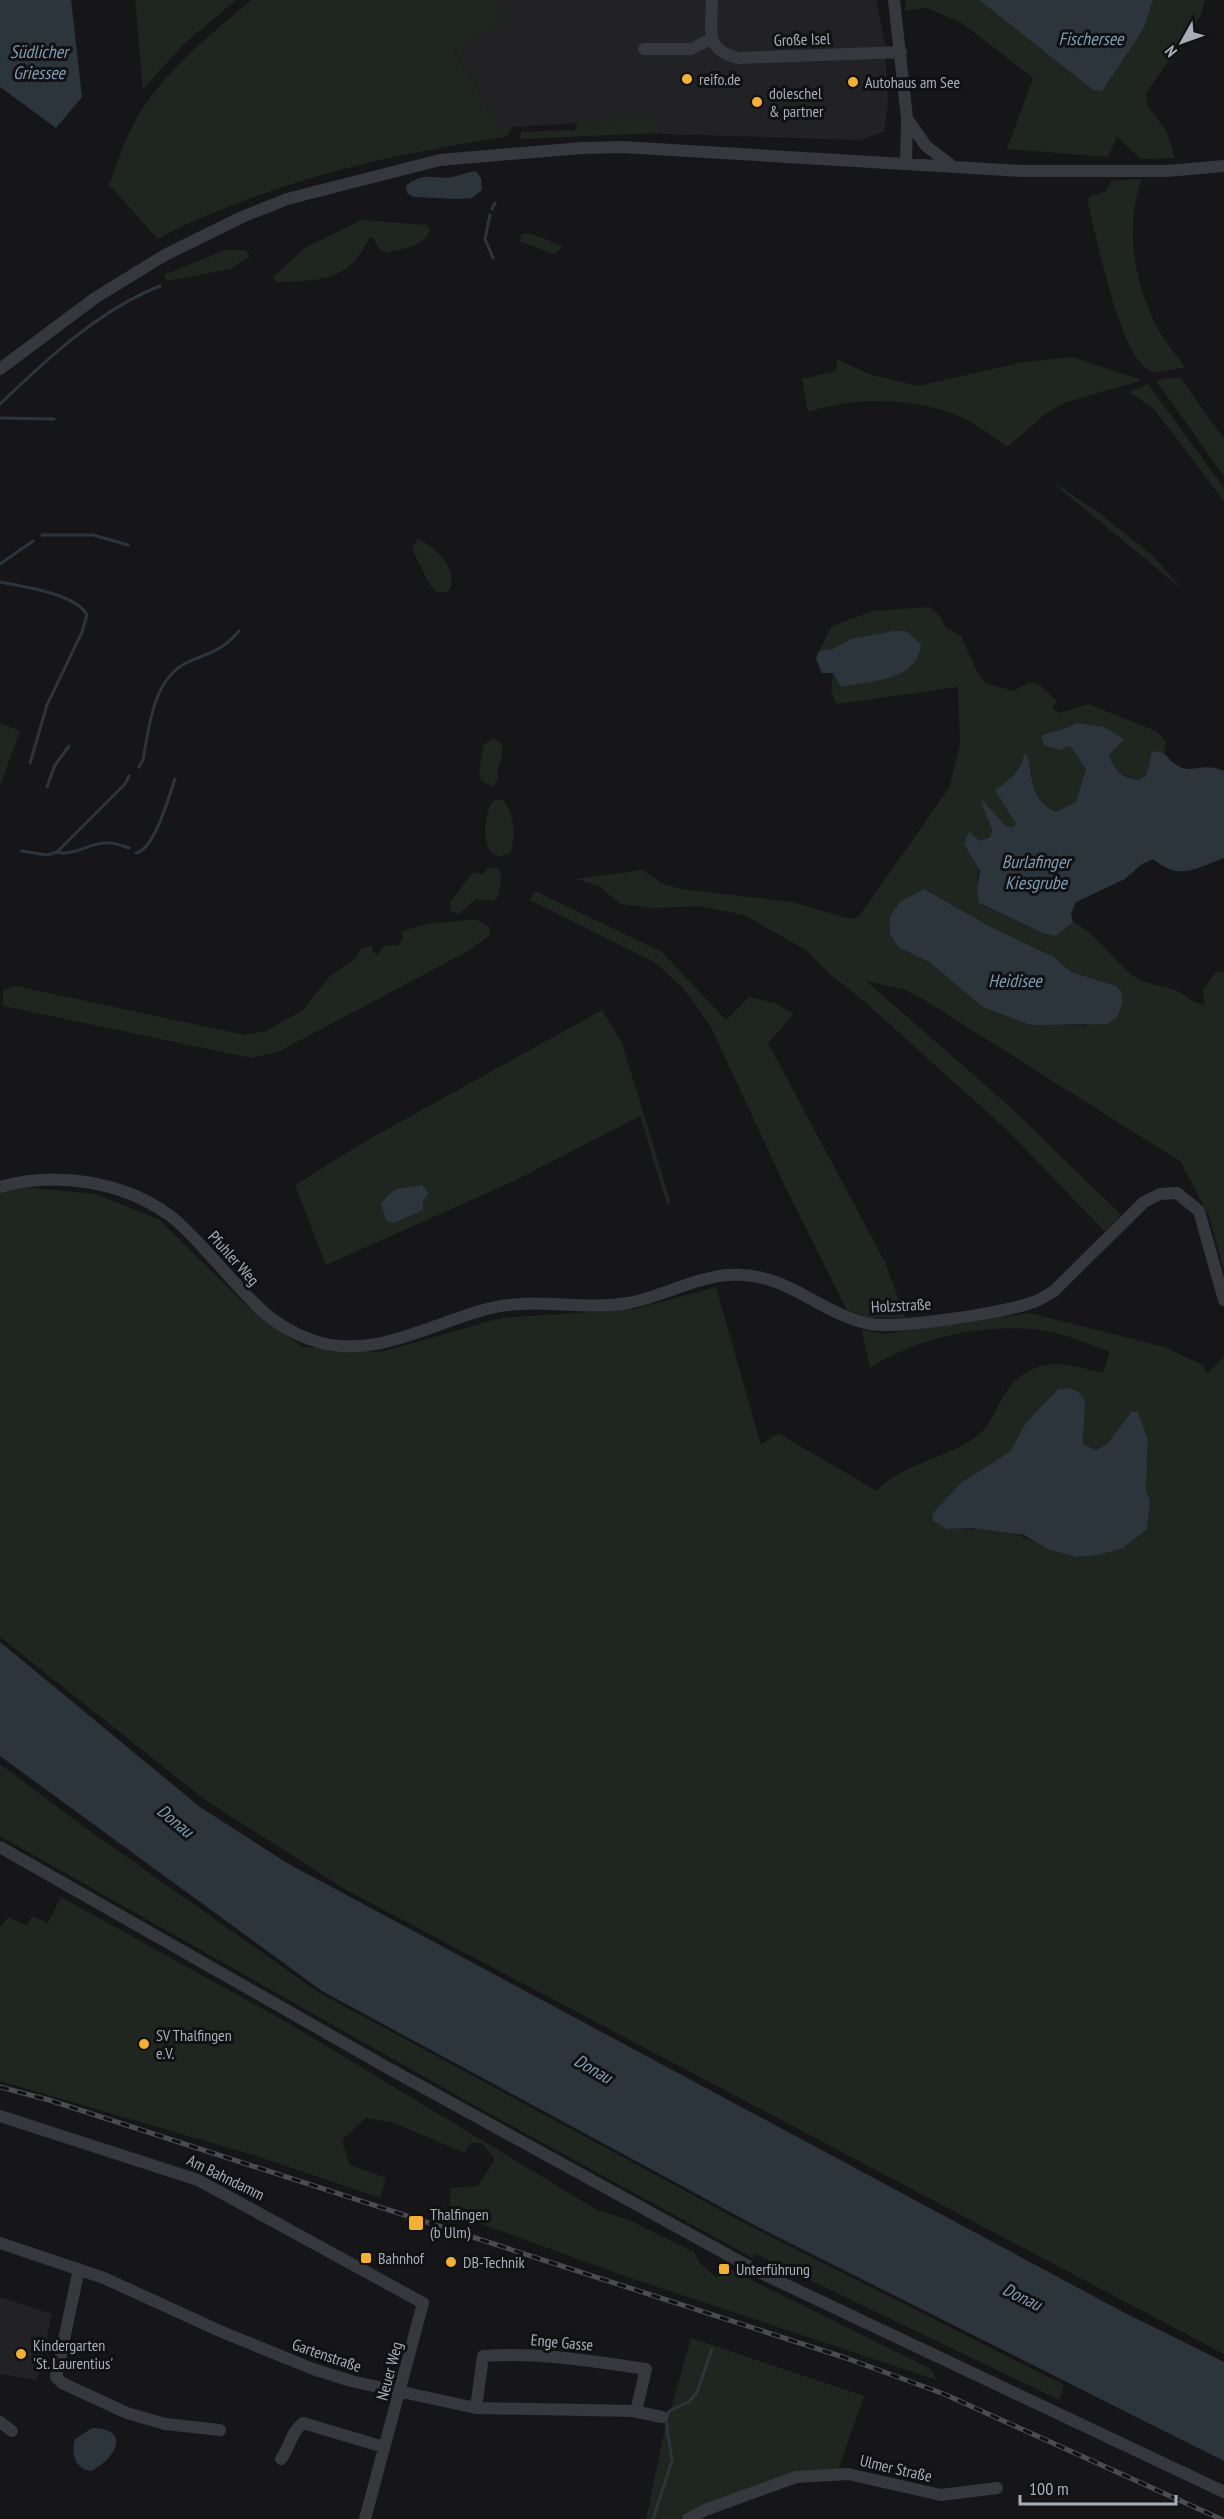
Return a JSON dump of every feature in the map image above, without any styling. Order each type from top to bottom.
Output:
[{"type":"street","points":[[644,49],[690,49],[711,39],[712,0]]},
{"type":"street","points":[[894,0],[908,118],[906,164]]},
{"type":"street","name":"Große Isel","points":[[711,39],[719,51],[739,58],[901,52]]},
{"type":"street","points":[[908,118],[926,146],[954,167]]},
{"type":"street","points":[[0,369],[95,298],[194,239],[287,199],[440,160],[582,148],[622,147],[1072,172],[1167,171],[1224,166]]},
{"type":"street","name":"Pfuhler Weg","points":[[0,1187],[24,1180],[75,1180],[120,1191],[150,1204],[184,1229],[270,1320],[310,1340],[326,1344],[365,1345],[406,1337],[445,1324]]},
{"type":"street","name":"Holzstraße","points":[[445,1324],[490,1308],[512,1304],[627,1303],[726,1275],[772,1279],[868,1324],[901,1323],[1011,1308],[1038,1300],[1054,1291],[1144,1202],[1160,1194],[1177,1193],[1198,1211],[1224,1300]]},
{"type":"street","points":[[0,1847],[388,2068],[755,2270],[1224,2492]]},
{"type":"street","name":"Am Bahndamm","points":[[0,2116],[198,2180],[244,2203],[423,2303]]},
{"type":"street","name":"Gartenstraße","points":[[0,2243],[79,2269],[313,2369],[401,2393],[476,2408],[636,2411],[662,2417]]},
{"type":"street","points":[[79,2269],[56,2378],[62,2384],[127,2414],[165,2424],[220,2430]]},
{"type":"street","name":"Neuer Weg","points":[[365,2519],[401,2393],[423,2303]]},
{"type":"street","name":"Enge Gasse","points":[[476,2408],[483,2356],[509,2354],[559,2356],[646,2369],[636,2411]]},
{"type":"street","points":[[0,2422],[12,2432]]},
{"type":"street","points":[[281,2459],[289,2448],[295,2429],[303,2423],[384,2447]]},
{"type":"street","name":"Ulmer Straße","points":[[688,2519],[796,2477],[848,2474],[941,2495],[997,2488]]},
{"type":"shaded area","points":[[135,0],[236,0],[184,44],[143,89]]},
{"type":"shaded area","points":[[251,0],[494,0],[508,17],[455,51],[506,137],[370,162],[304,180],[217,211],[158,239],[109,185],[122,149],[142,110],[169,74]]},
{"type":"shaded area","points":[[494,0],[876,0],[885,43],[888,104],[884,132],[859,140],[663,134],[659,133],[656,118],[513,127],[506,137],[455,50],[507,17]]},
{"type":"shaded area","points":[[906,0],[979,0],[1093,90],[1144,28],[1153,0],[1205,0],[1201,15],[1146,93],[1148,107],[1166,130],[1175,158],[1141,159],[1117,137],[1108,157],[1007,149],[1033,78],[962,23],[927,8],[905,11]]},
{"type":"shaded area","points":[[656,118],[659,133],[520,139],[521,132],[575,130],[578,122]]},
{"type":"shaded area","points":[[1142,179],[1134,215],[1136,269],[1157,327],[1185,367],[1161,372],[1148,370],[1137,359],[1128,341],[1110,293],[1088,204],[1089,197],[1106,191],[1111,181]]},
{"type":"shaded area","points":[[362,220],[427,225],[430,231],[427,237],[417,244],[386,253],[379,249],[373,238],[369,238],[353,263],[332,276],[307,281],[277,282],[273,277],[306,247]]},
{"type":"shaded area","points":[[529,233],[563,246],[554,254],[519,241],[522,234]]},
{"type":"shaded area","points":[[225,250],[245,250],[250,256],[231,269],[167,281],[164,275]]},
{"type":"shaded area","points":[[1073,357],[1142,380],[1064,403],[1043,416],[1007,447],[961,417],[943,410],[905,402],[845,403],[808,412],[802,379],[836,371],[837,359],[869,374],[918,386],[1024,362]]},
{"type":"shaded area","points":[[1180,377],[1224,439],[1224,476],[1157,382]]},
{"type":"shaded area","points":[[1148,384],[1224,488],[1224,501],[1154,409],[1129,392]]},
{"type":"shaded area","points":[[1047,478],[1098,512],[1153,556],[1183,590]]},
{"type":"shaded area","points":[[417,539],[439,553],[449,568],[451,584],[448,592],[438,593],[430,585],[412,549]]},
{"type":"shaded area","points":[[929,607],[941,617],[945,627],[961,636],[978,674],[986,683],[1013,691],[1030,682],[1041,686],[1057,701],[1052,708],[1060,713],[1088,704],[1156,731],[1166,742],[1164,753],[1152,752],[1146,776],[1138,780],[1115,772],[1109,755],[1114,749],[1087,736],[1070,730],[1061,730],[1041,736],[1044,745],[1070,746],[1086,769],[1077,802],[1056,812],[1039,799],[1024,754],[1022,765],[1010,780],[1016,824],[1012,829],[1006,826],[981,800],[992,830],[990,837],[980,841],[977,889],[980,904],[1043,933],[1056,935],[1073,922],[1089,932],[1122,966],[1142,981],[1174,990],[1197,1003],[1205,1005],[1203,990],[1215,973],[1224,971],[1224,1271],[1209,1216],[1181,1162],[921,998],[906,990],[866,981],[1007,1104],[1121,1215],[1105,1232],[1008,1131],[865,1002],[833,977],[806,950],[744,915],[700,906],[653,908],[620,904],[599,886],[576,879],[643,870],[661,883],[681,889],[792,902],[850,919],[859,916],[949,788],[960,745],[958,687],[837,704],[831,692],[833,673],[841,687],[902,673],[892,631],[851,639],[833,649],[819,651],[832,626],[873,611]],"holes":[[[924,889],[991,927],[1054,957],[1071,972],[1115,986],[1085,1026],[1063,1025],[946,976],[929,962],[898,947]]]},
{"type":"shaded area","points":[[0,723],[20,731],[0,786]]},
{"type":"shaded area","points":[[494,739],[502,743],[503,748],[498,779],[492,787],[481,780],[479,772],[484,744]]},
{"type":"shaded area","points":[[496,799],[503,800],[507,805],[514,833],[510,853],[499,857],[488,847],[485,832],[489,808]]},
{"type":"shaded area","points":[[495,867],[501,877],[498,897],[493,901],[476,899],[459,914],[450,911],[451,901],[473,872],[483,874],[488,868]]},
{"type":"shaded area","points":[[535,891],[662,952],[726,1020],[749,997],[775,1003],[794,1014],[768,1043],[885,1262],[905,1318],[869,1318],[847,1310],[783,1182],[710,1025],[683,988],[656,963],[530,900]]},
{"type":"shaded area","points":[[475,919],[489,927],[490,935],[472,949],[278,1052],[251,1058],[3,1006],[3,990],[16,986],[245,1035],[266,1031],[303,1010],[329,977],[355,959],[360,949],[372,945],[372,951],[377,955],[384,946],[398,945],[403,940],[402,932],[411,928]]},
{"type":"shaded area","points":[[602,1010],[622,1043],[671,1203],[667,1205],[640,1116],[516,1180],[326,1265],[295,1185],[364,1142]]},
{"type":"shaded area","points":[[15,1186],[96,1194],[160,1220],[245,1304],[302,1347],[381,1352],[501,1318],[635,1309],[716,1287],[761,1445],[778,1433],[877,1491],[896,1475],[973,1439],[989,1422],[1006,1392],[1022,1375],[1043,1365],[1052,1364],[1069,1365],[1103,1373],[1110,1352],[1048,1331],[1018,1328],[996,1329],[973,1331],[929,1341],[888,1357],[870,1368],[862,1330],[884,1334],[1030,1313],[1164,1347],[1203,1365],[1207,1374],[1224,1357],[1224,2354],[346,1890],[204,1799],[0,1637],[0,1192]],"holes":[[[1069,1388],[1079,1392],[1085,1401],[1083,1444],[1096,1450],[1107,1444],[1131,1412],[1148,1440],[1146,1490],[1150,1501],[1147,1529],[1047,1549],[1011,1533],[947,1529],[962,1482],[1011,1451],[1058,1389]]]},
{"type":"shaded area","points":[[0,1764],[83,1826],[318,1992],[748,2225],[1064,2385],[1059,2400],[756,2254],[753,2258],[474,2105],[0,1836]]},
{"type":"shaded area","points":[[61,1897],[290,2024],[597,2210],[629,2220],[694,2252],[699,2262],[717,2278],[727,2268],[931,2369],[937,2380],[619,2274],[449,2212],[451,2188],[478,2186],[495,2159],[481,2143],[470,2143],[465,2153],[394,2123],[366,2118],[342,2140],[350,2165],[386,2178],[380,2198],[257,2156],[0,2081],[0,1927],[9,1917],[27,1926],[32,1916],[48,1923]]},
{"type":"shaded area","name":"Kindergarten 'St. Laurentius'","points":[[0,2297],[52,2314],[37,2380],[0,2374]]},
{"type":"shaded area","points":[[691,2338],[864,2396],[838,2470],[701,2507],[679,2519],[646,2519],[664,2433]]},
{"type":"water","name":"Südlicher Griessee","points":[[0,0],[71,0],[82,97],[56,128],[0,87]]},
{"type":"water","name":"Fischersee","points":[[979,0],[1153,0],[1144,28],[1102,91],[1093,90]]},
{"type":"water","points":[[476,171],[481,178],[482,190],[472,198],[414,197],[407,193],[406,186],[420,178],[450,177]]},
{"type":"water","points":[[892,631],[906,631],[921,644],[918,656],[911,666],[902,672],[879,680],[841,687],[833,673],[822,673],[816,659],[819,651],[833,649],[851,639]]},
{"type":"water","name":"Burlafinger Kiesgrube","points":[[1076,723],[1104,727],[1124,739],[1109,755],[1116,770],[1127,777],[1138,780],[1146,776],[1152,751],[1164,753],[1172,762],[1187,769],[1207,767],[1224,771],[1224,858],[1187,871],[1171,870],[1153,859],[1142,864],[1125,879],[1076,902],[1071,914],[1073,922],[1056,936],[1043,933],[979,903],[977,889],[980,871],[964,844],[969,832],[980,841],[990,837],[992,830],[980,798],[1006,826],[1012,828],[1016,824],[995,790],[1014,775],[1024,754],[1027,755],[1037,795],[1047,807],[1056,812],[1076,802],[1086,769],[1070,746],[1060,750],[1044,745],[1041,736],[1068,728]]},
{"type":"water","name":"Heidisee","points":[[924,889],[991,927],[1054,957],[1071,972],[1116,986],[1122,992],[1122,1003],[1118,1016],[1108,1024],[1031,1025],[983,1007],[929,962],[898,947],[890,934],[890,916],[900,902]]},
{"type":"water","points":[[422,1185],[429,1194],[423,1201],[423,1210],[394,1223],[386,1220],[381,1204],[390,1193],[399,1188]]},
{"type":"water","points":[[1069,1388],[1079,1392],[1085,1401],[1083,1444],[1096,1450],[1107,1444],[1131,1412],[1138,1412],[1148,1440],[1146,1490],[1150,1501],[1147,1529],[1123,1548],[1098,1555],[1077,1557],[1047,1549],[1024,1535],[972,1528],[947,1529],[932,1520],[933,1513],[962,1482],[1011,1451],[1025,1424],[1058,1389]]},
{"type":"water","name":"Donau","points":[[0,1642],[200,1807],[287,1863],[1123,2312],[1224,2362],[1224,2461],[754,2225],[322,1991],[0,1756]]},
{"type":"water","points":[[92,2428],[113,2433],[116,2445],[107,2459],[91,2471],[77,2463],[73,2449],[75,2439]]},
{"type":"waterway","points":[[492,209],[495,203]]},
{"type":"waterway","points":[[490,215],[485,239],[493,258]]},
{"type":"waterway","points":[[0,404],[55,353],[95,322],[116,308],[160,286]]},
{"type":"waterway","points":[[0,418],[54,419]]},
{"type":"waterway","points":[[42,535],[93,535],[128,545]]},
{"type":"waterway","points":[[0,564],[33,541]]},
{"type":"waterway","points":[[0,582],[60,596],[81,608],[87,615],[82,632],[47,705],[30,763]]},
{"type":"waterway","points":[[139,767],[143,760],[155,705],[167,679],[176,669],[188,662],[222,647],[239,631]]},
{"type":"waterway","points":[[47,787],[55,765],[69,746]]},
{"type":"waterway","points":[[22,851],[47,855],[57,852],[125,784],[129,776]]},
{"type":"waterway","points":[[136,853],[143,849],[155,832],[175,779]]},
{"type":"waterway","points":[[57,852],[70,852],[103,843],[129,848]]},
{"type":"waterway","points":[[653,2519],[672,2461],[666,2421],[669,2411],[689,2402],[697,2392],[712,2349]]},
{"type":"railway","points":[[0,2087],[49,2100],[846,2358],[944,2394],[1221,2519]]},
{"type":"place","name":"reifo.de","points":[[687,79]]},
{"type":"place","name":"Autohaus am See","points":[[853,82]]},
{"type":"place","name":"doleschel & partner","points":[[757,102]]},
{"type":"place","name":"SV Thalfingen e.V.","points":[[144,2044]]},
{"type":"place","name":"Thalfingen (b Ulm)","points":[[416,2223]]},
{"type":"place","name":"Bahnhof","points":[[366,2258]]},
{"type":"place","name":"DB-Technik","points":[[451,2262]]},
{"type":"place","name":"Unterführung","points":[[724,2269]]},
{"type":"place","name":"Kindergarten 'St. Laurentius'","points":[[21,2354]]}]
